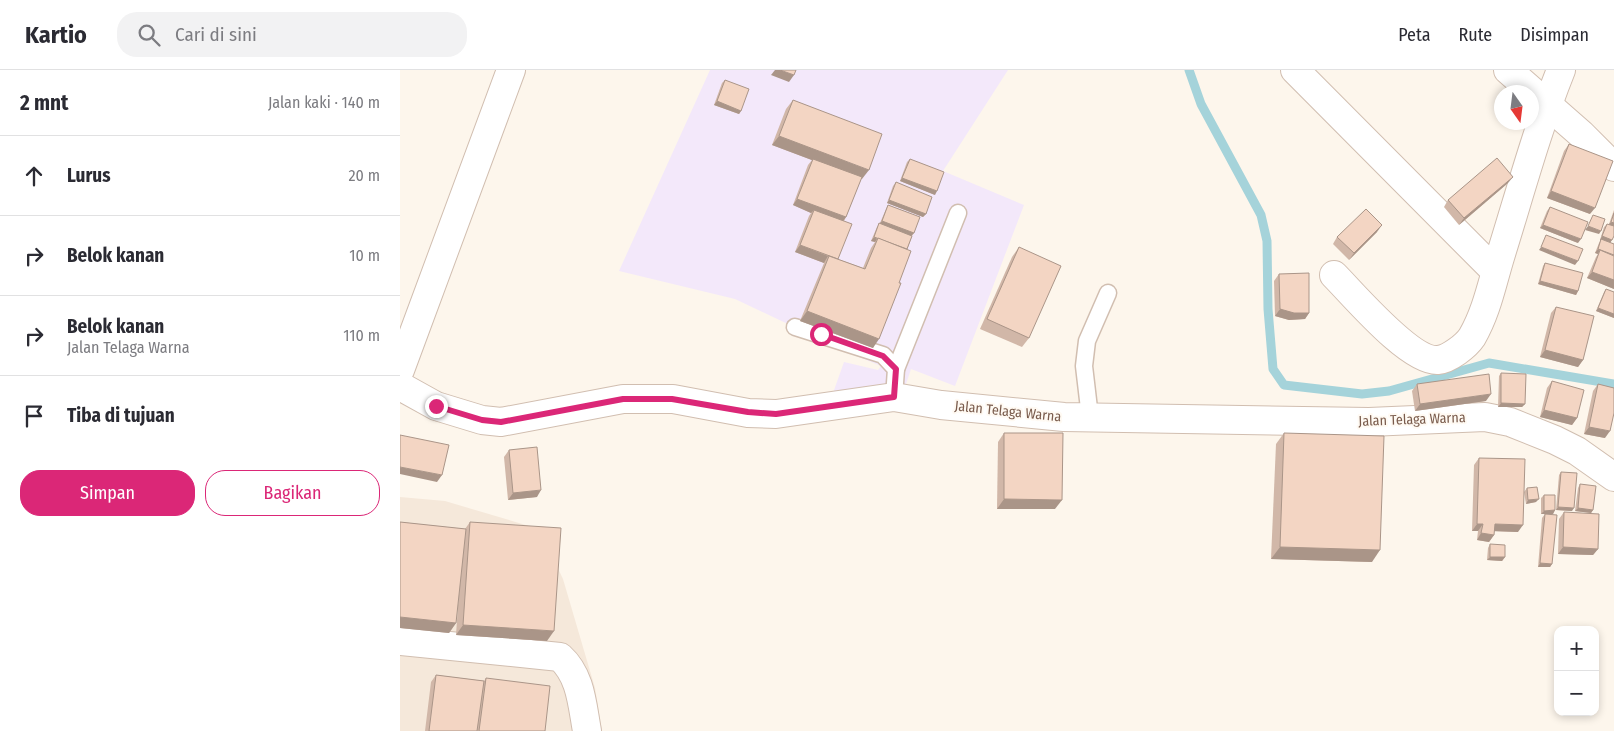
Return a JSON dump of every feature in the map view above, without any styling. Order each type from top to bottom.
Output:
[{"type":"street","points":[[400,370],[511,70]]},
{"type":"street","points":[[1295,70],[1495,271]]},
{"type":"street","points":[[1508,70],[1614,167]]},
{"type":"street","points":[[1334,275],[1407,348],[1423,357],[1438,360],[1452,354],[1470,339],[1486,306],[1495,271],[1547,105],[1561,70]]},
{"type":"street","name":"Jalan Telaga Warna","points":[[400,386],[436,406],[482,420],[501,422],[623,399],[672,399],[748,412],[776,414],[894,397],[942,405],[1056,416],[1369,422],[1485,416],[1510,422],[1555,440],[1577,451],[1614,477]]},
{"type":"street","points":[[400,641],[560,657],[570,666],[577,680],[587,731]]},
{"type":"lane","points":[[894,397],[896,369],[958,213]]},
{"type":"lane","points":[[1090,417],[1084,366],[1087,341],[1108,293]]},
{"type":"lane","points":[[794,327],[883,356],[896,369]]},
{"type":"shaded area","points":[[710,70],[1008,70],[943,171],[1024,205],[955,386],[911,369],[906,384],[874,385],[833,393],[844,362],[878,370],[881,366],[735,299],[619,271]]},
{"type":"shaded area","points":[[400,497],[445,501],[539,529],[563,579],[595,688],[602,731],[400,731]]},
{"type":"building","points":[[780,70],[796,70],[794,75]]},
{"type":"building","points":[[725,80],[749,89],[741,111],[717,101]]},
{"type":"building","points":[[793,100],[882,134],[869,170],[779,136]]},
{"type":"building","points":[[1569,144],[1613,161],[1595,208],[1551,191]]},
{"type":"building","points":[[1497,158],[1513,177],[1464,218],[1448,200]]},
{"type":"building","points":[[813,159],[862,177],[846,217],[797,199]]},
{"type":"building","points":[[910,159],[944,172],[937,191],[902,178]]},
{"type":"building","points":[[896,182],[932,197],[926,214],[889,200]]},
{"type":"building","points":[[888,205],[920,217],[914,233],[882,221]]},
{"type":"building","points":[[1550,207],[1588,222],[1581,239],[1543,225]]},
{"type":"building","points":[[1366,209],[1382,225],[1354,253],[1337,237]]},
{"type":"building","points":[[814,210],[852,224],[838,259],[800,245]]},
{"type":"building","points":[[1593,215],[1605,219],[1601,231],[1588,226]]},
{"type":"building","points":[[879,223],[912,236],[907,249],[874,237]]},
{"type":"building","points":[[1607,224],[1614,226],[1612,240],[1602,236]]},
{"type":"building","points":[[1546,235],[1583,249],[1578,261],[1541,247]]},
{"type":"building","points":[[878,238],[911,251],[899,283],[901,283],[879,339],[807,311],[829,256],[865,269]]},
{"type":"building","points":[[1601,239],[1614,244],[1614,255],[1598,249]]},
{"type":"building","points":[[1019,247],[1061,266],[1029,338],[987,319]]},
{"type":"building","points":[[1600,250],[1614,256],[1614,280],[1592,272]]},
{"type":"building","points":[[1545,263],[1583,273],[1578,291],[1540,281]]},
{"type":"building","points":[[1309,273],[1309,313],[1294,313],[1280,309],[1279,274]]},
{"type":"building","points":[[1606,289],[1614,292],[1614,314],[1598,308]]},
{"type":"building","points":[[1556,307],[1594,316],[1583,360],[1545,350]]},
{"type":"building","points":[[1501,373],[1526,374],[1525,404],[1501,403]]},
{"type":"building","points":[[1489,374],[1491,394],[1420,404],[1417,384]]},
{"type":"building","points":[[1552,381],[1584,390],[1577,418],[1544,410]]},
{"type":"building","points":[[1598,384],[1614,388],[1614,413],[1610,431],[1589,427]]},
{"type":"building","points":[[1004,433],[1063,433],[1062,500],[1004,499]]},
{"type":"building","points":[[1284,433],[1384,436],[1380,550],[1280,547]]},
{"type":"building","points":[[400,435],[449,445],[442,475],[400,467]]},
{"type":"building","points":[[537,447],[541,490],[513,493],[509,450]]},
{"type":"building","points":[[1479,458],[1525,459],[1523,525],[1495,524],[1494,535],[1481,533],[1483,524],[1477,524]]},
{"type":"building","points":[[1561,472],[1577,473],[1574,508],[1558,507]]},
{"type":"building","points":[[1580,484],[1596,486],[1593,510],[1578,508]]},
{"type":"building","points":[[1537,487],[1539,499],[1528,500],[1527,488]]},
{"type":"building","points":[[1544,495],[1555,495],[1555,510],[1544,511]]},
{"type":"building","points":[[1564,512],[1599,514],[1598,549],[1563,547]]},
{"type":"building","points":[[1545,514],[1557,515],[1552,564],[1540,563]]},
{"type":"building","points":[[400,522],[466,529],[456,623],[400,617]]},
{"type":"building","points":[[470,522],[561,528],[554,631],[463,625]]},
{"type":"building","points":[[1490,544],[1505,545],[1505,557],[1490,557]]},
{"type":"building","points":[[436,675],[484,681],[477,731],[429,731]]},
{"type":"building","points":[[486,678],[550,686],[545,731],[479,731]]},
{"type":"waterway","points":[[1189,70],[1201,104],[1261,215],[1267,241],[1268,309],[1273,369],[1284,385],[1362,394],[1389,391],[1489,363],[1614,384]]},
{"type":"route","points":[[436,406],[482,420],[501,422],[623,399],[672,399],[748,412],[776,414],[798,413],[894,397],[896,369],[883,356],[821,334]]}]
